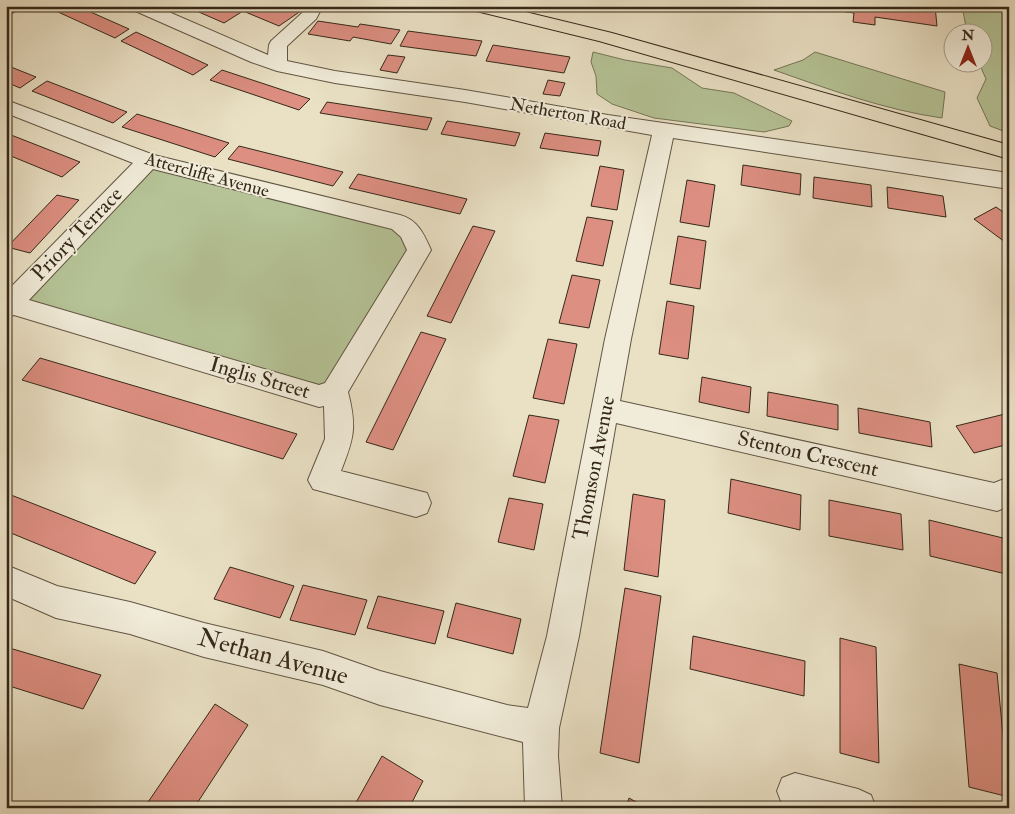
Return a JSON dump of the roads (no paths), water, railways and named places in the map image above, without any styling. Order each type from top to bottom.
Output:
[{"type":"main road","points":[[478,6],[614,40],[1009,152]]},
{"type":"street","name":"Netherton Road","points":[[139,6],[277,65],[342,79],[468,89],[548,112],[1009,181]]},
{"type":"street","points":[[277,65],[278,45],[310,16],[314,6]]},
{"type":"street","points":[[405,71],[468,89],[538,92]]},
{"type":"street","name":"Attercliffe Avenue","points":[[6,106],[148,161],[400,223],[411,232]]},
{"type":"street","name":"Thomson Avenue","points":[[544,808],[540,756],[541,728],[564,626],[618,339],[664,130]]},
{"type":"street","name":"Priory Terrace","points":[[8,306],[148,161]]},
{"type":"street","name":"Inglis Street","points":[[8,306],[319,396],[334,392],[419,250],[411,232]]},
{"type":"street","points":[[334,392],[339,411],[339,439],[323,480],[416,503]]},
{"type":"street","name":"Stenton Crescent","points":[[605,409],[1005,496]]},
{"type":"street","name":"Nethan Avenue","points":[[6,580],[56,602],[130,618],[204,640],[323,668],[399,693],[507,722],[541,728]]},
{"type":"street","points":[[795,791],[858,808]]}]
